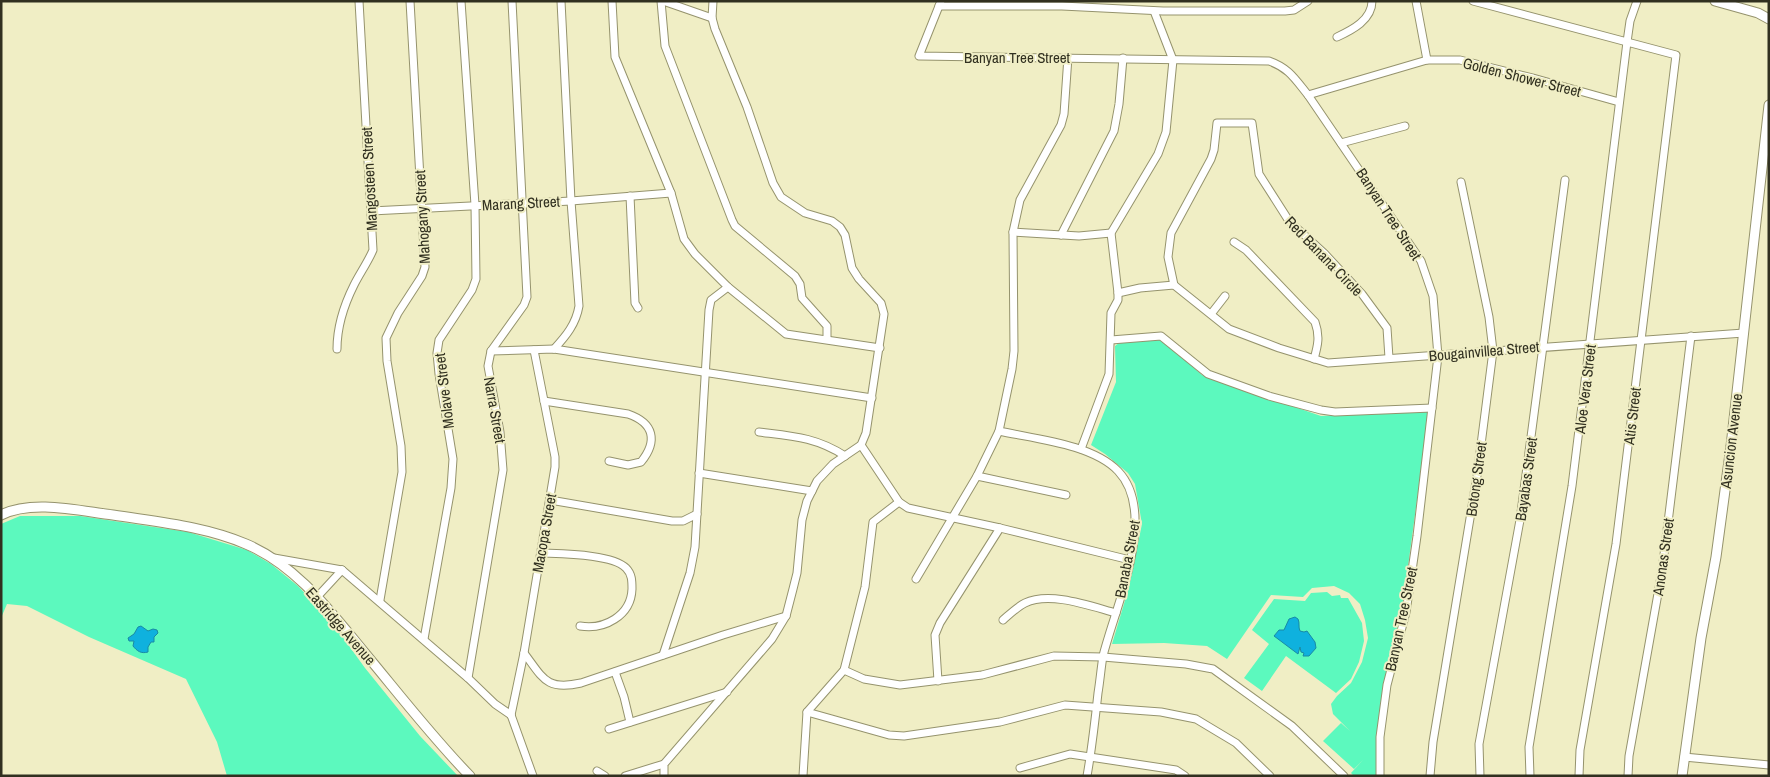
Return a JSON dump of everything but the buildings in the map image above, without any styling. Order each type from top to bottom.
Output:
[{"type":"street","name":"Mangosteen Street","points":[[337,349],[337,335],[342,313],[373,250],[359,1]]},
{"type":"street","name":"Mahogany Street","points":[[380,600],[402,472],[401,446],[386,338],[426,267],[410,1]]},
{"type":"street","name":"Molave Street","points":[[424,639],[450,488],[453,459],[437,353],[439,340],[472,290],[476,279],[475,205],[461,1]]},
{"type":"street","points":[[491,351],[524,305],[526,297],[512,1]]},
{"type":"street","points":[[554,349],[577,318],[579,306],[571,200],[561,1]]},
{"type":"street","points":[[612,1],[615,57],[671,193],[684,239],[728,287],[786,334],[880,348]]},
{"type":"street","points":[[712,18],[662,1],[665,46],[735,226],[796,276],[800,284],[802,298],[827,326],[827,340]]},
{"type":"street","points":[[626,776],[664,764],[772,639],[786,616],[797,574],[802,520],[806,501],[817,481],[833,464],[861,445],[866,433],[884,314],[881,303],[859,279],[852,268],[845,235],[840,227],[832,221],[806,214],[781,198],[773,183],[712,18],[712,1]]},
{"type":"street","points":[[940,4],[1154,10],[1285,11],[1294,10],[1308,1]]},
{"type":"street","points":[[1337,37],[1352,30],[1367,16],[1372,1]]},
{"type":"street","points":[[1416,1],[1427,60]]},
{"type":"street","points":[[1473,1],[1627,42]]},
{"type":"street","name":"Aloe Vera Street","points":[[1530,776],[1529,747],[1572,486],[1627,42],[1630,21],[1637,1]]},
{"type":"street","points":[[1715,1],[1758,12],[1769,19]]},
{"type":"street","name":"Banyan Tree Street","points":[[940,4],[918,56],[1269,60],[1280,64],[1288,70],[1308,95],[1421,261],[1433,296],[1438,356],[1406,612],[1387,686],[1380,737],[1380,776]]},
{"type":"street","points":[[1081,449],[1109,374],[1111,313],[1118,300],[1110,233],[1158,154],[1166,132],[1173,60],[1154,10]]},
{"type":"street","name":"Atis Street","points":[[1579,776],[1580,750],[1616,544],[1676,55],[1627,42]]},
{"type":"street","points":[[916,580],[977,476],[998,431],[1012,369],[1014,351],[1013,232],[1020,200],[1061,125],[1064,114],[1068,57]]},
{"type":"street","points":[[1061,235],[1114,131],[1119,104],[1123,58]]},
{"type":"street","name":"Golden Shower Street","points":[[1308,95],[1427,60],[1460,60],[1619,102]]},
{"type":"street","name":"Asuncion Avenue","points":[[1682,776],[1701,638],[1716,558],[1744,333],[1769,105]]},
{"type":"street","name":"Red Banana Circle","points":[[1174,285],[1168,256],[1171,233],[1211,159],[1217,123],[1252,123],[1259,174],[1288,221],[1330,260],[1362,294],[1387,328],[1389,358]]},
{"type":"street","points":[[1341,143],[1405,126]]},
{"type":"street","name":"Bayabas Street","points":[[1480,776],[1479,744],[1520,520],[1565,180]]},
{"type":"street","name":"Botong Street","points":[[1430,776],[1433,742],[1477,476],[1493,351],[1489,317],[1461,182]]},
{"type":"street","name":"Marang Street","points":[[371,211],[671,193]]},
{"type":"street","points":[[630,196],[635,303],[638,308]]},
{"type":"street","points":[[1013,232],[1079,236],[1110,233]]},
{"type":"street","points":[[1234,242],[1246,250],[1315,322],[1319,333],[1319,341],[1314,360]]},
{"type":"street","points":[[1118,293],[1140,288],[1174,285]]},
{"type":"street","name":"Bougainvillea Street","points":[[1174,285],[1229,329],[1314,360],[1328,362],[1438,356],[1544,346],[1744,333]]},
{"type":"street","points":[[663,655],[690,573],[695,547],[709,310],[712,300],[728,287]]},
{"type":"street","points":[[1211,314],[1225,296]]},
{"type":"street","points":[[1111,340],[1161,336],[1208,374],[1269,396],[1321,410],[1335,412],[1432,408]]},
{"type":"street","name":"Anonas Street","points":[[1628,776],[1629,756],[1662,571],[1691,336]]},
{"type":"street","points":[[491,351],[554,349],[872,398]]},
{"type":"street","name":"Macopa Street","points":[[511,715],[524,654],[555,467],[555,457],[534,350]]},
{"type":"street","name":"Narra Street","points":[[468,678],[502,470],[500,432],[488,366],[491,351]]},
{"type":"street","points":[[544,401],[628,414],[640,418],[648,426],[651,440],[650,452],[641,462],[628,465],[609,461]]},
{"type":"street","name":"Banaba Street","points":[[998,431],[1081,449],[1102,458],[1119,472],[1131,490],[1136,510],[1135,534],[1130,560],[1103,657],[1087,776]]},
{"type":"street","points":[[758,432],[824,443],[844,456]]},
{"type":"street","points":[[861,445],[899,502],[908,508],[1000,528],[1130,560]]},
{"type":"street","points":[[699,473],[812,491]]},
{"type":"street","points":[[977,476],[1066,495]]},
{"type":"street","points":[[550,500],[672,522],[683,521],[697,514]]},
{"type":"street","points":[[804,776],[807,712],[844,670],[865,587],[873,522],[899,502]]},
{"type":"street","name":"Eastridge Avenue","points":[[1,515],[9,511],[35,507],[67,509],[182,525],[246,544],[272,558],[318,596],[427,728],[470,776]]},
{"type":"street","points":[[938,682],[936,635],[940,623],[1000,528]]},
{"type":"street","points":[[541,552],[606,558],[625,567],[632,578],[632,593],[626,609],[620,615],[614,620],[590,628],[580,626]]},
{"type":"street","points":[[272,558],[342,570],[380,600],[495,704],[511,715],[533,776]]},
{"type":"street","points":[[318,596],[342,570]]},
{"type":"street","points":[[1002,620],[1024,603],[1039,598],[1056,598],[1116,613]]},
{"type":"street","points":[[524,654],[546,681],[556,686],[569,686],[786,616]]},
{"type":"street","points":[[844,670],[864,679],[900,685],[938,682],[982,675],[1054,656],[1103,657],[1186,664],[1213,669],[1292,726],[1344,776]]},
{"type":"street","points":[[615,672],[630,722]]},
{"type":"street","points":[[608,728],[727,692]]},
{"type":"street","points":[[807,712],[889,735],[904,736],[1000,722],[1065,705],[1161,712],[1196,719],[1236,743],[1270,776]]},
{"type":"street","points":[[1020,768],[1070,754],[1176,770],[1184,776]]},
{"type":"street","points":[[1684,757],[1769,765]]},
{"type":"street","points":[[664,764],[664,776]]},
{"type":"street","points":[[597,771],[605,776]]},
{"type":"green space","points":[[1160,338],[1202,375],[1321,416],[1429,411],[1402,611],[1384,684],[1376,738],[1379,776],[1354,776],[1351,773],[1363,760],[1354,769],[1323,741],[1341,723],[1350,731],[1333,714],[1331,704],[1351,683],[1362,662],[1368,638],[1360,604],[1349,593],[1334,586],[1312,588],[1303,597],[1271,595],[1227,659],[1207,646],[1164,643],[1112,644],[1129,587],[1142,524],[1135,484],[1128,473],[1091,445],[1116,382],[1115,346],[1119,343]]},
{"type":"green space","points":[[20,516],[80,516],[188,532],[247,550],[271,564],[298,586],[331,621],[365,668],[420,736],[458,776],[227,776],[217,742],[186,679],[89,637],[27,606],[7,604],[1,618],[1,524]]},
{"type":"green space","points":[[1327,592],[1332,596],[1340,595],[1341,598],[1348,598],[1362,623],[1364,641],[1359,662],[1351,679],[1336,693],[1286,656],[1262,691],[1244,678],[1269,644],[1252,630],[1274,599],[1305,601],[1311,593]]},
{"type":"water","points":[[1295,617],[1299,620],[1300,631],[1307,631],[1315,642],[1316,648],[1309,656],[1303,656],[1304,653],[1301,652],[1300,647],[1298,654],[1274,636],[1279,630],[1284,630],[1289,619]]},
{"type":"water","points":[[141,626],[148,631],[157,630],[158,633],[154,637],[154,642],[151,642],[148,647],[148,652],[143,653],[133,646],[134,641],[129,641],[128,638]]}]
